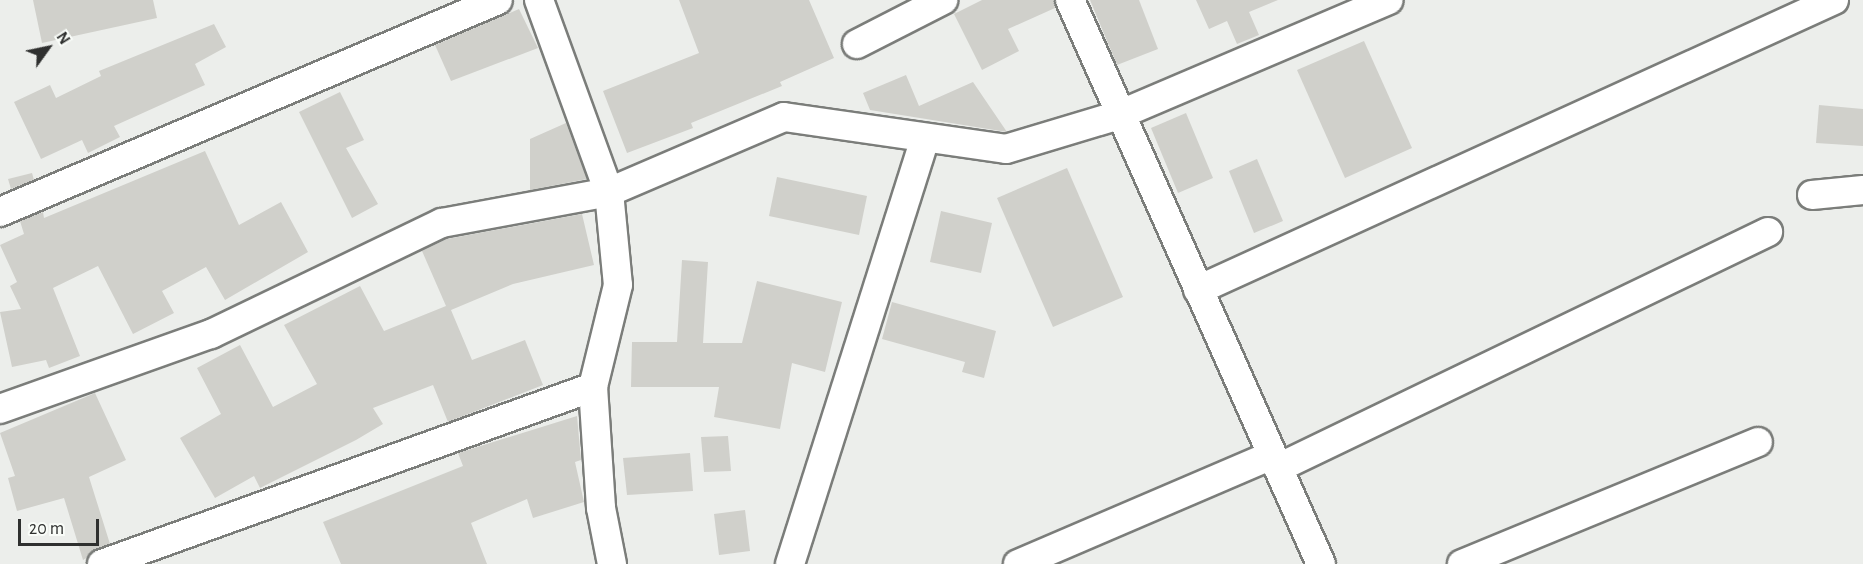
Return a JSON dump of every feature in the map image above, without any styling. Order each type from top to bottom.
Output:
[{"type":"street","points":[[0,212],[498,0]]},
{"type":"street","points":[[539,0],[609,192],[618,285],[593,387],[602,508],[612,564]]},
{"type":"street","points":[[857,44],[943,0]]},
{"type":"street","points":[[1070,0],[1119,115],[1321,564]]},
{"type":"street","points":[[0,409],[211,334],[442,223],[609,192],[784,117],[924,141],[1006,149],[1119,115],[1389,0]]},
{"type":"street","points":[[1198,290],[1834,0]]},
{"type":"street","points":[[790,564],[924,141]]},
{"type":"street","points":[[1812,195],[1863,190]]},
{"type":"street","points":[[1018,564],[1275,461],[1768,232]]},
{"type":"street","points":[[102,564],[593,387]]},
{"type":"street","points":[[1462,564],[1758,442]]},
{"type":"building","points":[[33,0],[153,0],[157,18],[42,43]]},
{"type":"building","points":[[679,0],[809,0],[834,58],[780,82],[782,86],[691,123],[693,128],[627,153],[603,91],[699,53]]},
{"type":"building","points":[[982,0],[1054,0],[1055,8],[1008,29],[1019,51],[982,70],[954,14]]},
{"type":"building","points":[[1090,0],[1139,0],[1158,49],[1117,65]]},
{"type":"building","points":[[1196,0],[1278,0],[1249,12],[1259,35],[1237,44],[1227,21],[1209,29]]},
{"type":"building","points":[[519,9],[538,48],[451,81],[435,45]]},
{"type":"building","points":[[214,24],[226,47],[195,64],[205,85],[114,126],[120,137],[88,153],[82,140],[41,159],[14,102],[50,85],[56,98],[101,76],[99,71]]},
{"type":"building","points":[[1364,41],[1412,148],[1345,178],[1297,70]]},
{"type":"building","points":[[906,75],[919,106],[973,82],[1007,132],[870,110],[863,93]]},
{"type":"building","points":[[340,92],[364,140],[346,148],[378,204],[352,218],[299,112]]},
{"type":"building","points":[[1819,105],[1863,109],[1863,146],[1816,143]]},
{"type":"building","points":[[1186,113],[1213,178],[1178,193],[1151,128]]},
{"type":"building","points":[[566,123],[587,179],[530,190],[530,139]]},
{"type":"building","points":[[205,151],[239,225],[281,202],[308,252],[225,300],[206,267],[162,291],[174,313],[133,334],[98,266],[53,288],[80,356],[49,368],[46,360],[12,367],[0,312],[21,309],[10,286],[17,282],[0,245],[24,234],[20,221],[43,212],[44,218]]},
{"type":"building","points":[[1257,159],[1283,221],[1254,233],[1229,171]]},
{"type":"building","points":[[1067,168],[1123,297],[1053,327],[997,198]]},
{"type":"building","points":[[32,173],[34,180],[11,189],[8,179]]},
{"type":"building","points":[[777,177],[867,196],[859,235],[769,216]]},
{"type":"building","points":[[941,211],[992,223],[981,273],[930,262]]},
{"type":"building","points":[[582,214],[594,265],[513,284],[451,310],[472,360],[525,340],[543,385],[448,422],[433,385],[373,408],[383,424],[356,440],[260,488],[254,476],[215,498],[180,438],[221,414],[197,368],[240,345],[273,407],[317,384],[284,325],[360,286],[384,331],[446,306],[422,251],[447,239]]},
{"type":"building","points":[[682,260],[708,262],[703,343],[742,343],[757,281],[842,302],[825,372],[792,363],[780,429],[714,417],[719,387],[631,387],[632,342],[677,342]]},
{"type":"building","points":[[892,302],[996,331],[984,378],[962,372],[965,362],[882,339]]},
{"type":"building","points":[[95,393],[126,460],[89,477],[110,544],[83,560],[64,498],[17,511],[8,478],[15,476],[0,433]]},
{"type":"building","points":[[577,416],[581,460],[575,462],[584,502],[533,518],[527,499],[471,523],[487,564],[341,564],[323,522],[463,466],[458,453]]},
{"type":"building","points":[[728,436],[731,471],[704,472],[701,437]]},
{"type":"building","points":[[690,453],[693,491],[627,495],[623,458]]},
{"type":"building","points":[[745,510],[750,551],[719,555],[714,514]]}]
